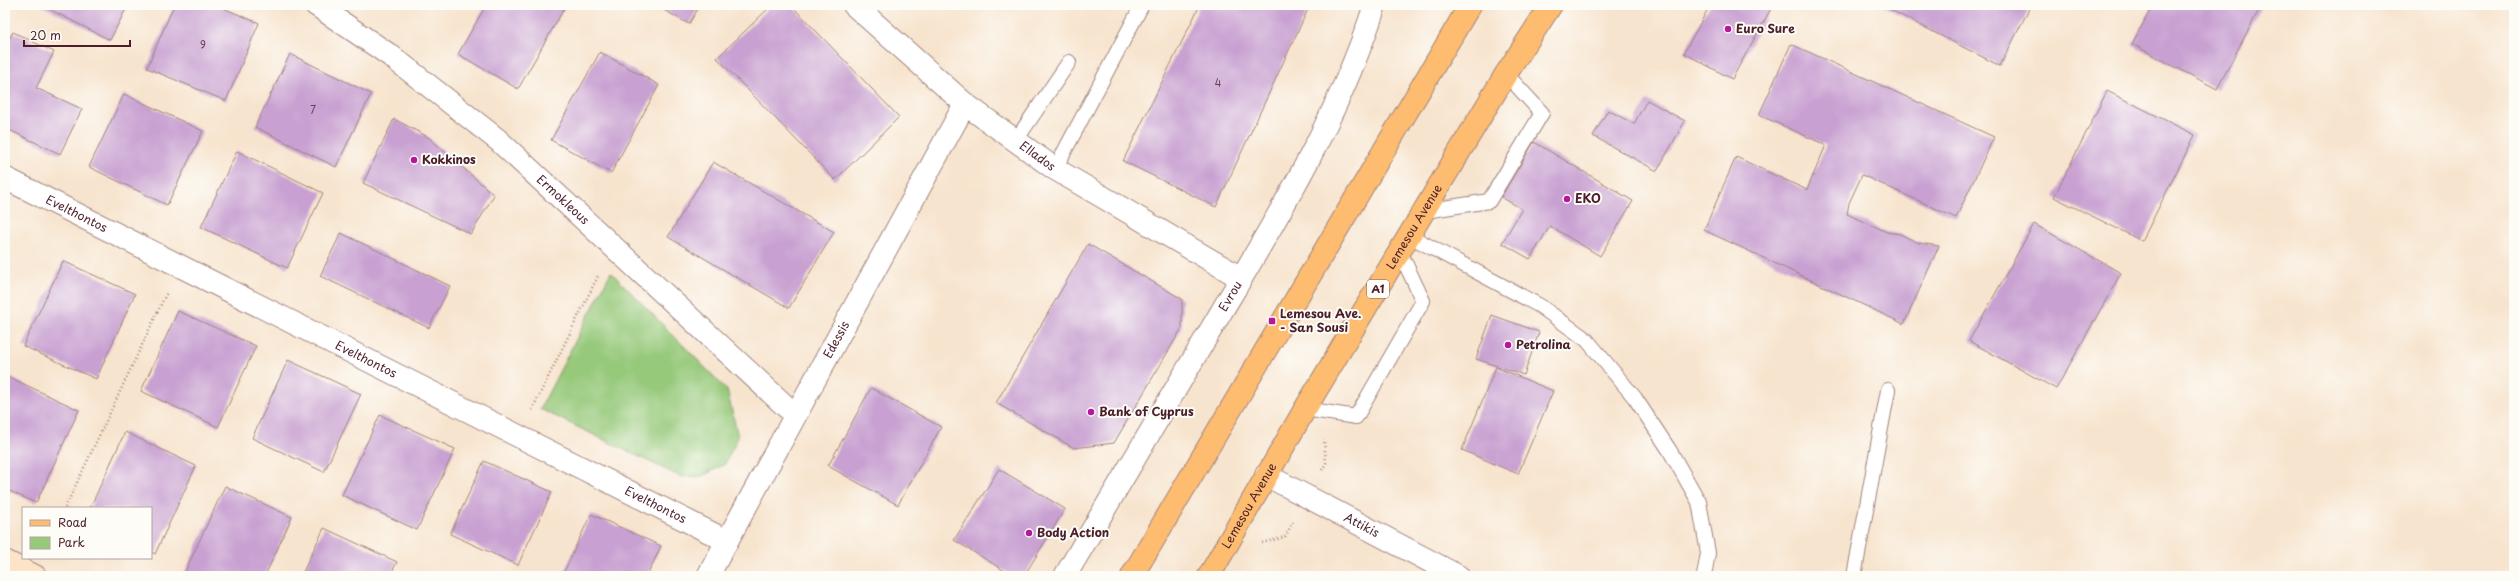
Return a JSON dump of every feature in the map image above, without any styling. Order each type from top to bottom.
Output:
[{"type":"main road","points":[[1132,576],[1470,5]]},
{"type":"main road","name":"Lemesou Avenue","points":[[1209,576],[1305,409],[1506,74],[1551,5]]},
{"type":"main road","points":[[5,561],[35,576]]},
{"type":"street","name":"Ermokleous","points":[[316,5],[392,56],[498,140],[794,414]]},
{"type":"street","name":"Ellados","points":[[854,5],[965,104],[1055,169],[1241,278]]},
{"type":"street","name":"Evrou","points":[[1064,576],[1241,278],[1323,134],[1361,48],[1375,5]]},
{"type":"street","name":"Edessis","points":[[708,576],[794,414],[965,104]]},
{"type":"street","name":"Evelthontos","points":[[5,178],[727,541]]},
{"type":"street","name":"Attikis","points":[[1266,476],[1458,576]]},
{"type":"lane","points":[[1055,169],[1142,5]]},
{"type":"lane","points":[[1016,140],[1069,62]]},
{"type":"lane","points":[[1425,211],[1489,201],[1542,113],[1506,74]]},
{"type":"lane","points":[[1305,409],[1356,417],[1423,301],[1405,244]]},
{"type":"lane","points":[[1405,244],[1540,306],[1586,340],[1635,398],[1670,451],[1699,502],[1708,553],[1704,576]]},
{"type":"lane","points":[[1854,576],[1888,390]]},
{"type":"path","points":[[519,437],[613,247]]},
{"type":"path","points":[[65,507],[180,265]]},
{"type":"green space","points":[[611,272],[727,390],[738,437],[725,464],[702,476],[681,477],[540,409]]},
{"type":"building","points":[[41,5],[128,5],[110,40]]},
{"type":"building","points":[[174,5],[216,5],[259,23],[226,101],[147,68]]},
{"type":"building","points":[[486,5],[566,5],[518,89],[458,54]]},
{"type":"building","points":[[655,5],[700,5],[689,24]]},
{"type":"building","points":[[772,5],[791,5],[899,117],[835,180],[717,58]]},
{"type":"building","points":[[1200,5],[1310,5],[1216,207],[1123,161]]},
{"type":"building","name":"Euro Sure","points":[[1710,5],[1773,5],[1732,79],[1684,53]]},
{"type":"building","points":[[1881,5],[2031,5],[2000,66]]},
{"type":"building","points":[[2153,5],[2261,6],[2217,89],[2132,44]]},
{"type":"building","points":[[13,32],[54,52],[36,88],[82,109],[60,154],[5,128],[5,47]]},
{"type":"building","points":[[1791,44],[1994,137],[1956,218],[1862,175],[1849,203],[1847,214],[1887,232],[1900,234],[1919,243],[1939,246],[1904,324],[1704,230],[1736,157],[1807,190],[1826,145],[1759,115]]},
{"type":"building","points":[[600,52],[659,85],[611,173],[551,140]]},
{"type":"building","points":[[290,54],[371,94],[336,167],[255,127]]},
{"type":"building","points":[[2107,91],[2195,135],[2142,241],[2054,197]]},
{"type":"building","points":[[124,94],[203,131],[167,205],[89,167]]},
{"type":"building","points":[[1647,100],[1685,121],[1657,171],[1593,136],[1608,110],[1634,124]]},
{"type":"building","name":"Kokkinos","points":[[394,119],[428,137],[494,195],[471,234],[363,183]]},
{"type":"building","name":"EKO","points":[[1534,142],[1633,201],[1600,256],[1550,226],[1530,259],[1502,243],[1522,209],[1501,197]]},
{"type":"building","points":[[237,151],[323,193],[287,268],[201,227]]},
{"type":"building","points":[[713,162],[834,232],[789,308],[668,237]]},
{"type":"building","points":[[2034,224],[2121,273],[2056,389],[1969,341]]},
{"type":"building","points":[[341,233],[450,286],[429,328],[320,276]]},
{"type":"building","points":[[1088,244],[1182,299],[1182,328],[1114,443],[1074,448],[996,403]]},
{"type":"building","points":[[63,261],[135,294],[96,379],[23,346]]},
{"type":"building","points":[[178,311],[256,346],[218,427],[141,391]]},
{"type":"building","name":"Petrolina","points":[[1492,315],[1539,332],[1524,375],[1476,359]]},
{"type":"building","points":[[288,360],[361,394],[324,472],[252,438]]},
{"type":"building","name":"Petrolina","points":[[1496,367],[1553,391],[1518,474],[1462,450]]},
{"type":"building","points":[[9,377],[79,410],[36,503],[5,489],[5,385]]},
{"type":"building","points":[[871,388],[941,427],[898,505],[828,466]]},
{"type":"building","points":[[380,415],[455,449],[417,530],[342,495]]},
{"type":"building","points":[[125,432],[196,466],[155,554],[152,552],[152,507],[90,507]]},
{"type":"building","points":[[484,461],[552,492],[518,565],[450,534]]},
{"type":"building","points":[[999,469],[1065,509],[1024,576],[1013,576],[954,540]]},
{"type":"building","points":[[225,486],[292,517],[265,576],[183,576]]},
{"type":"building","points":[[591,514],[661,546],[647,576],[562,576]]},
{"type":"building","points":[[324,528],[397,562],[390,576],[301,576]]},
{"type":"place","name":"Euro Sure","points":[[1728,29]]},
{"type":"place","name":"Kokkinos","points":[[414,160]]},
{"type":"place","name":"EKO","points":[[1567,199]]},
{"type":"place","name":"Lemesou Ave. - San Sousi","points":[[1272,321]]},
{"type":"place","name":"Petrolina","points":[[1508,345]]},
{"type":"place","name":"Bank of Cyprus","points":[[1091,412]]},
{"type":"place","name":"Body Action","points":[[1029,533]]}]
